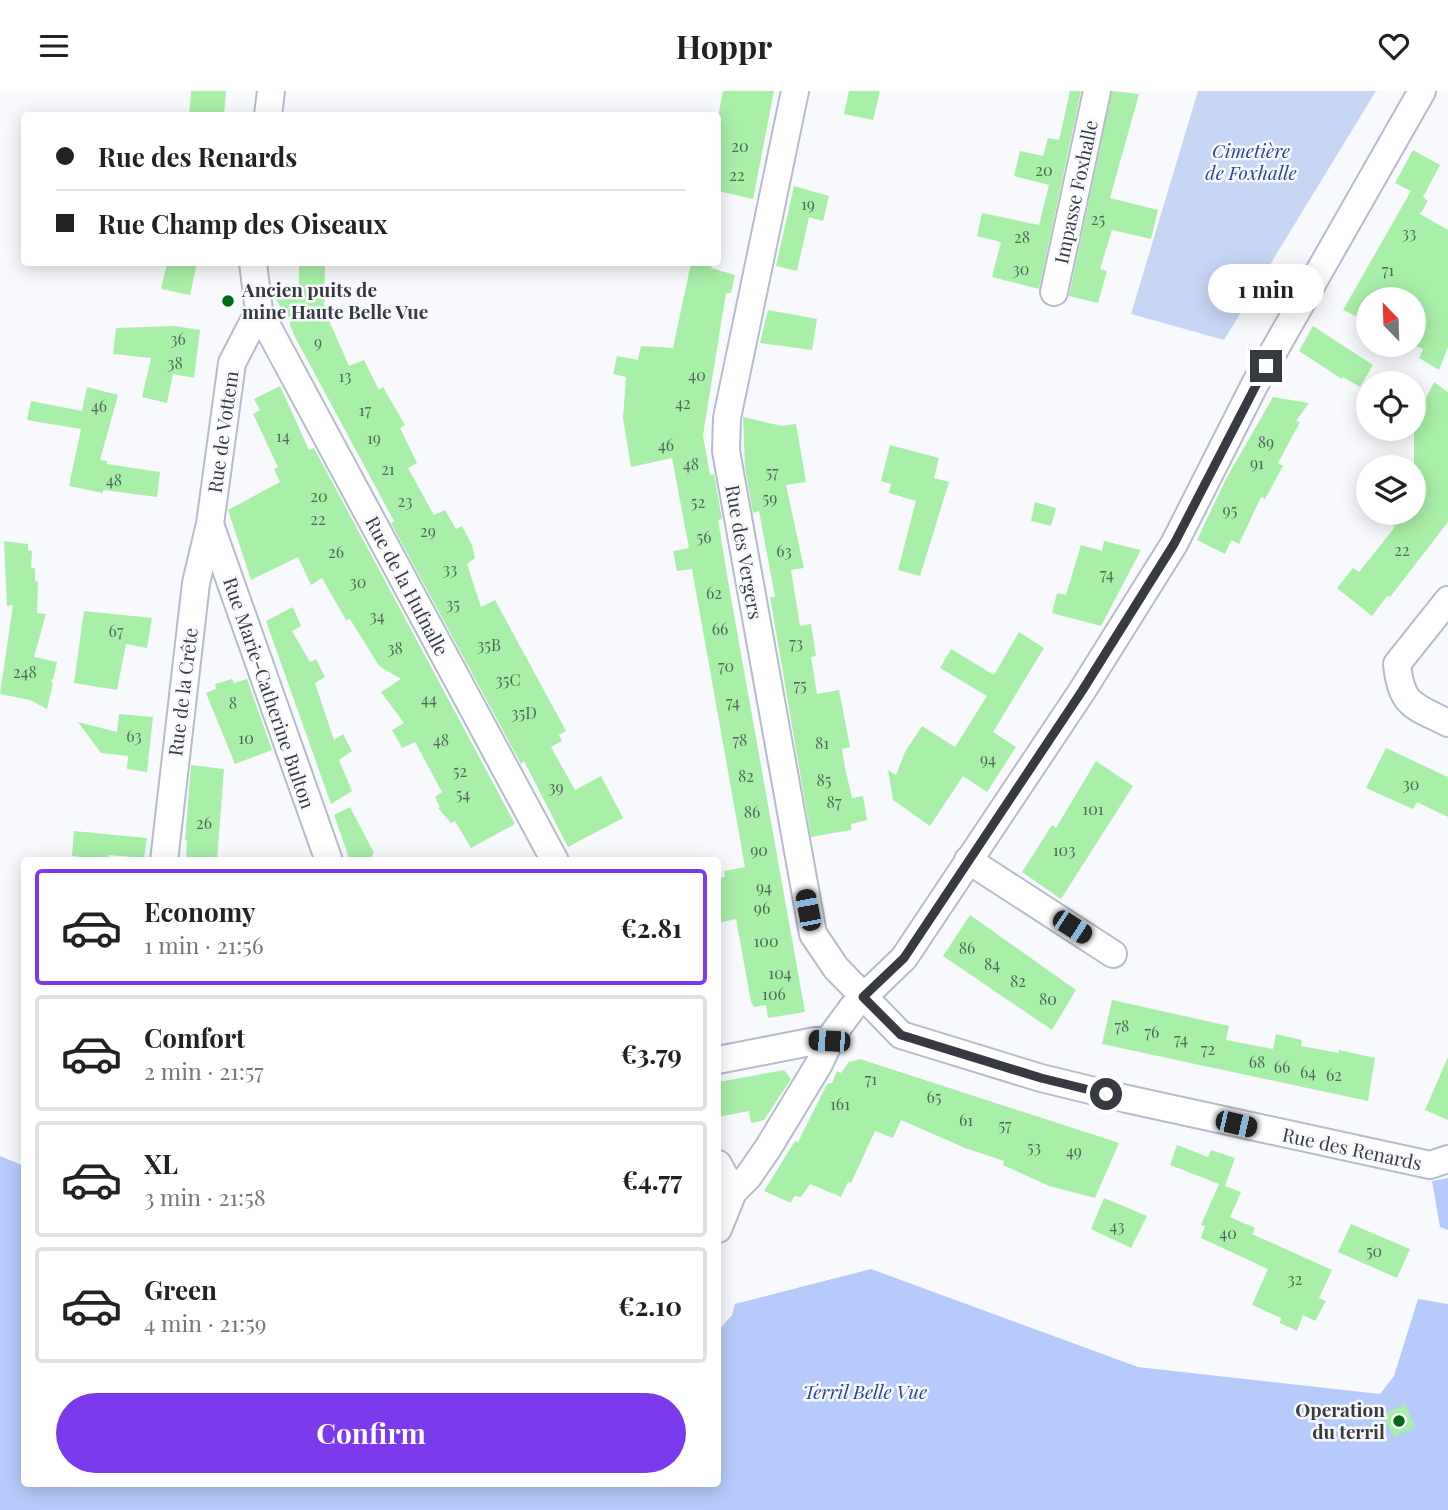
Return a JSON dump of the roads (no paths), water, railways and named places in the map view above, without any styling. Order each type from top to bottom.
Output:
[{"type":"street","points":[[268,112],[271,91]]},
{"type":"street","name":"Rue des Vergers","points":[[795,91],[727,418],[726,451],[813,934],[836,968],[863,997]]},
{"type":"street","name":"Impasse Foxhalle","points":[[1054,292],[1097,91]]},
{"type":"street","points":[[721,1222],[733,1192],[748,1177],[768,1148],[819,1064],[829,1041],[853,1007],[904,958],[1082,691],[1174,544],[1255,384],[1422,91]]},
{"type":"street","points":[[253,266],[259,311]]},
{"type":"street","name":"Rue de Vottem","points":[[210,524],[232,363],[259,311]]},
{"type":"street","name":"Rue de la Hufnalle","points":[[259,311],[553,857]]},
{"type":"street","name":"Rue de la Crête","points":[[164,857],[196,583],[210,524]]},
{"type":"street","name":"Rue Marie-Catherine Bulton","points":[[210,524],[328,857]]},
{"type":"street","points":[[1448,600],[1397,664],[1399,687],[1412,705],[1448,723]]},
{"type":"street","points":[[968,860],[1113,954]]},
{"type":"street","name":"Rue des Renards","points":[[863,997],[901,1035],[1041,1078],[1430,1165],[1448,1159]]},
{"type":"street","points":[[721,1060],[815,1041],[829,1041]]},
{"type":"street","points":[[721,1170],[733,1192]]},
{"type":"place","name":"Ancien puits de mine Haute Belle Vue","points":[[228,301]]},
{"type":"place","name":"Operation du terril","points":[[1399,1421]]},
{"type":"park label","name":"Cimetière de Foxhalle","points":[[1251,162]]},
{"type":"park label","name":"Terril Belle Vue","points":[[865,1392]]}]
